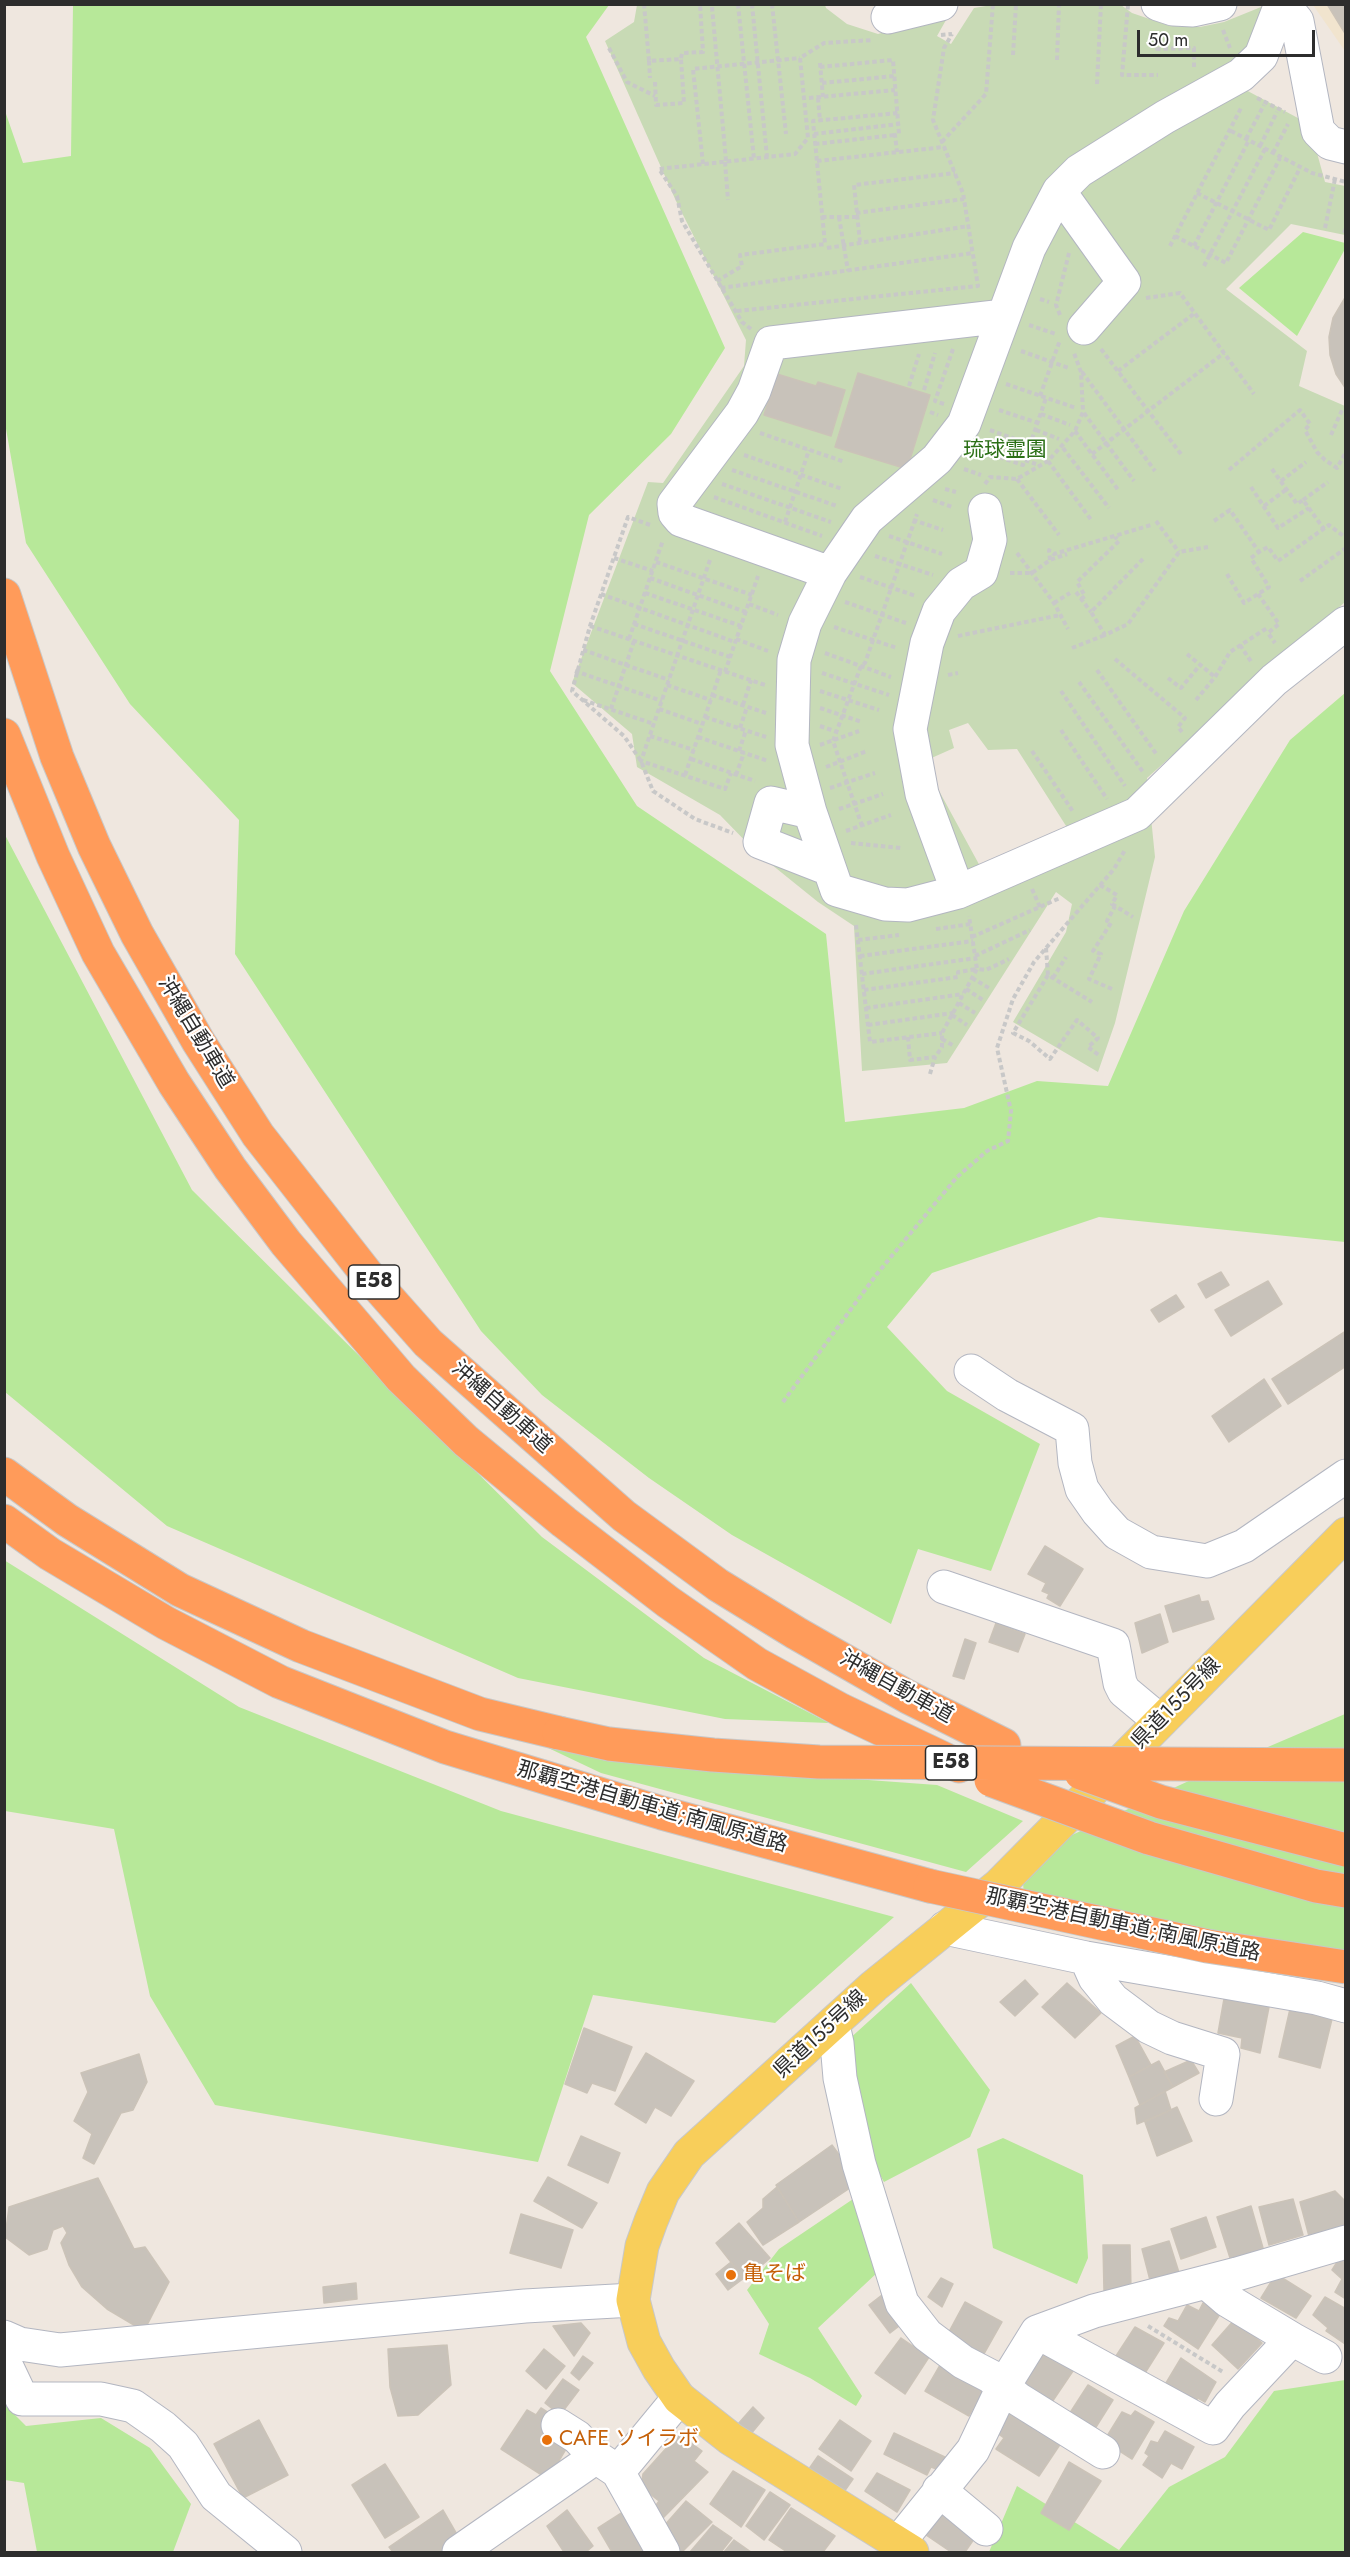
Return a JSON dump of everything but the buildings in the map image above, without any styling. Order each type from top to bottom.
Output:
[{"type":"highway","name":"沖縄自動車道","points":[[4,595],[57,758],[94,846],[137,934],[198,1041],[258,1135],[366,1273],[428,1343],[624,1516],[718,1585],[908,1697],[1004,1745],[1161,1802],[1346,1850]]},
{"type":"highway","name":"沖縄自動車道","points":[[4,735],[36,816],[98,953],[174,1083],[230,1168],[286,1243],[401,1378],[466,1441],[564,1522],[668,1602],[757,1664],[841,1710],[991,1780],[1149,1838],[1316,1886],[1346,1891]]},
{"type":"highway","name":"E58","points":[[4,1474],[67,1520],[180,1590],[301,1646],[480,1714],[609,1744],[713,1755],[819,1762],[1346,1765]]},
{"type":"highway","name":"那覇空港自動車道;南風原道路","points":[[4,1521],[50,1554],[166,1623],[269,1676],[445,1747],[662,1813],[930,1886],[1207,1946],[1346,1967]]},
{"type":"main road","name":"県道155号線","points":[[905,2548],[704,2420],[679,2397],[659,2369],[644,2342],[633,2300],[648,2229],[663,2192],[689,2154],[874,1986],[999,1885],[1346,1534]]},
{"type":"street","points":[[1346,147],[1330,143],[1304,124],[1296,21],[1282,4],[1244,91],[1165,117],[1089,165],[1059,191],[1039,226],[999,329],[986,391],[937,459],[878,508],[854,535],[843,583],[805,623],[794,660],[806,769],[837,890],[885,904],[908,905],[962,890],[1088,833],[1201,753],[1274,680],[1346,623]]},
{"type":"street","points":[[1159,5],[1173,9],[1193,10],[1217,6]]},
{"type":"street","points":[[885,28],[947,25]]},
{"type":"street","points":[[1059,191],[1124,282],[1076,332]]},
{"type":"street","points":[[843,583],[719,533],[674,525],[674,504],[709,459],[754,391],[771,343],[999,329]]},
{"type":"street","points":[[962,890],[922,794],[910,729],[912,639],[939,611],[960,584],[981,572],[990,540],[985,510]]},
{"type":"street","points":[[760,842],[806,769]]},
{"type":"street","points":[[760,842],[771,803],[806,769]]},
{"type":"street","points":[[971,1371],[1007,1395],[1072,1429],[1075,1463],[1082,1489],[1098,1512],[1118,1533],[1151,1552],[1207,1561],[1244,1546],[1346,1476]]},
{"type":"street","points":[[944,1587],[1113,1645],[1120,1683],[1125,1691],[1160,1720]]},
{"type":"street","points":[[945,1928],[1086,1958],[1317,1998],[1346,2006]]},
{"type":"street","points":[[1086,1958],[1095,1978],[1113,2000],[1149,2027],[1172,2038],[1223,2054],[1216,2099]]},
{"type":"street","points":[[833,2025],[840,2078],[859,2164],[902,2302],[927,2335],[1003,2386],[1018,2399],[1103,2452]]},
{"type":"street","points":[[905,2548],[939,2490],[973,2450],[1003,2386],[1037,2332],[1115,2305],[1344,2244]]},
{"type":"street","points":[[1250,2312],[1252,2270]]},
{"type":"street","points":[[1206,2282],[1292,2339],[1325,2357]]},
{"type":"street","points":[[4,2337],[20,2344],[60,2350],[525,2306],[633,2300]]},
{"type":"street","points":[[1037,2332],[1213,2428],[1292,2339]]},
{"type":"street","points":[[4,2361],[22,2398],[101,2399],[134,2406],[183,2445],[216,2496],[285,2553]]},
{"type":"street","points":[[459,2553],[607,2464],[679,2397]]},
{"type":"street","points":[[558,2425],[577,2437],[607,2464],[663,2553]]},
{"type":"street","points":[[939,2490],[986,2529]]},
{"type":"path","points":[[644,4],[650,78]]},
{"type":"path","points":[[655,82],[656,105],[684,103],[682,53],[703,52],[700,4]]},
{"type":"path","points":[[738,4],[754,159]]},
{"type":"path","points":[[752,4],[767,157]]},
{"type":"path","points":[[772,4],[786,134]]},
{"type":"path","points":[[942,142],[986,94],[993,4]]},
{"type":"path","points":[[1013,55],[1016,4]]},
{"type":"path","points":[[1057,60],[1059,4]]},
{"type":"path","points":[[1097,84],[1101,4]]},
{"type":"path","points":[[1129,4],[1122,75],[1158,75]]},
{"type":"path","points":[[1159,5],[1157,49],[1194,48],[1194,71]]},
{"type":"path","points":[[1170,246],[1244,91],[1217,6]]},
{"type":"path","points":[[712,8],[728,200]]},
{"type":"path","points":[[737,311],[978,286],[964,199],[933,120],[947,25]]},
{"type":"path","points":[[703,164],[693,69],[800,58],[824,43],[885,28]]},
{"type":"path","points":[[609,48],[627,82],[655,96]]},
{"type":"path","points":[[771,343],[742,322],[682,221],[677,196],[659,169],[795,154],[808,138],[800,58]]},
{"type":"path","points":[[649,61],[681,59]]},
{"type":"path","points":[[815,144],[899,134],[893,60],[820,65],[822,83],[820,121]]},
{"type":"path","points":[[822,83],[894,76]]},
{"type":"path","points":[[809,98],[896,90]]},
{"type":"path","points":[[1244,91],[1304,124],[1273,153]]},
{"type":"path","points":[[1194,246],[1264,105]]},
{"type":"path","points":[[1204,266],[1233,211],[1277,112]]},
{"type":"path","points":[[717,281],[742,266],[740,255],[825,244],[813,121],[898,113]]},
{"type":"path","points":[[814,134],[899,124]]},
{"type":"path","points":[[1231,132],[1312,174],[1346,182]]},
{"type":"path","points":[[895,135],[897,152]]},
{"type":"path","points":[[817,161],[944,147]]},
{"type":"path","points":[[1175,236],[1226,263],[1280,158]]},
{"type":"path","points":[[1197,193],[1269,230],[1300,168]]},
{"type":"path","points":[[860,242],[854,185],[955,173]]},
{"type":"path","points":[[1325,228],[1335,179]]},
{"type":"path","points":[[822,217],[857,215],[964,199]]},
{"type":"path","points":[[839,217],[842,246],[848,271]]},
{"type":"path","points":[[827,248],[969,226]]},
{"type":"path","points":[[1039,226],[1073,243],[1064,267],[1056,305],[1076,332],[1118,371],[1181,454]]},
{"type":"path","points":[[721,288],[973,253]]},
{"type":"path","points":[[1114,293],[1129,301],[1180,292],[1254,394]]},
{"type":"path","points":[[1118,371],[1195,313]]},
{"type":"path","points":[[999,329],[1052,362],[1069,368]]},
{"type":"path","points":[[999,329],[1062,336],[1040,396]]},
{"type":"path","points":[[985,510],[978,495],[990,477],[1017,479],[1048,461],[1063,448],[1075,431],[1083,412],[1076,332]]},
{"type":"path","points":[[908,355],[935,352],[924,390]]},
{"type":"path","points":[[1092,454],[1224,353]]},
{"type":"path","points":[[909,386],[919,354]]},
{"type":"path","points":[[1081,372],[1155,471]]},
{"type":"path","points":[[986,391],[1040,396],[1076,408]]},
{"type":"path","points":[[986,391],[1038,423]]},
{"type":"path","points":[[969,447],[1023,465],[1046,398]]},
{"type":"path","points":[[1229,470],[1300,410],[1310,424],[1305,430],[1317,452],[1325,460],[1337,468],[1346,452]]},
{"type":"path","points":[[1331,435],[1342,410],[1346,411]]},
{"type":"path","points":[[1083,412],[1134,481]]},
{"type":"path","points":[[1041,414],[1070,425]]},
{"type":"path","points":[[980,427],[1046,450]]},
{"type":"path","points":[[1036,430],[1059,439]]},
{"type":"path","points":[[1075,431],[1119,491]]},
{"type":"path","points":[[1063,448],[1109,508]]},
{"type":"path","points":[[785,522],[810,450]]},
{"type":"path","points":[[709,459],[810,450],[845,462]]},
{"type":"path","points":[[709,459],[842,489]]},
{"type":"path","points":[[709,459],[837,506]]},
{"type":"path","points":[[709,459],[785,522],[832,539]]},
{"type":"path","points":[[709,459],[854,535],[899,564],[940,577]]},
{"type":"path","points":[[1025,460],[1036,464]]},
{"type":"path","points":[[1048,461],[1092,521]]},
{"type":"path","points":[[1281,481],[1306,462]]},
{"type":"path","points":[[1272,469],[1297,504],[1328,482]]},
{"type":"path","points":[[1017,479],[1059,535]]},
{"type":"path","points":[[1251,487],[1278,528],[1309,508]]},
{"type":"path","points":[[1264,506],[1287,489]]},
{"type":"path","points":[[1303,500],[1324,529]]},
{"type":"path","points":[[806,769],[833,741],[861,666],[865,663],[918,509]]},
{"type":"path","points":[[1214,521],[1230,510],[1259,552]]},
{"type":"path","points":[[610,709],[626,665],[634,624],[656,562],[674,525],[628,517],[575,671],[577,675],[572,691],[624,736],[641,761],[653,791],[694,819],[760,842]]},
{"type":"path","points":[[1050,560],[1050,550],[1054,554],[1115,537],[1153,523],[1179,552]]},
{"type":"path","points":[[1227,574],[1244,603],[1269,587],[1251,558],[1259,552],[1268,547],[1278,561],[1329,525],[1346,538]]},
{"type":"path","points":[[641,761],[719,533]]},
{"type":"path","points":[[854,535],[907,543],[942,554]]},
{"type":"path","points":[[1081,599],[1085,597],[1077,582],[1119,542],[1115,537]]},
{"type":"path","points":[[1012,546],[1054,603],[1068,629]]},
{"type":"path","points":[[1072,648],[1128,624],[1179,552],[1208,547]]},
{"type":"path","points":[[1300,581],[1346,548]]},
{"type":"path","points":[[685,776],[711,697],[730,657],[768,551]]},
{"type":"path","points":[[981,572],[1032,573],[1050,560],[1067,554]]},
{"type":"path","points":[[614,558],[653,571]]},
{"type":"path","points":[[1091,612],[1143,559]]},
{"type":"path","points":[[656,562],[752,595]]},
{"type":"path","points":[[650,578],[746,612]]},
{"type":"path","points":[[843,583],[891,588],[919,597]]},
{"type":"path","points":[[843,583],[912,639]]},
{"type":"path","points":[[1076,592],[1105,635]]},
{"type":"path","points":[[645,593],[741,626]]},
{"type":"path","points":[[1054,603],[1070,593]]},
{"type":"path","points":[[601,594],[735,642]]},
{"type":"path","points":[[1258,594],[1279,624],[1268,633],[1292,665]]},
{"type":"path","points":[[831,626],[873,640],[912,639],[1060,615]]},
{"type":"path","points":[[634,624],[730,657]]},
{"type":"path","points":[[590,626],[751,680],[806,769],[901,848]]},
{"type":"path","points":[[1196,700],[1215,677],[1230,652],[1267,628]]},
{"type":"path","points":[[583,650],[711,697],[745,706],[862,826]]},
{"type":"path","points":[[814,650],[895,678]]},
{"type":"path","points":[[1187,654],[1215,677]]},
{"type":"path","points":[[1115,659],[1185,718],[1178,727],[1201,753]]},
{"type":"path","points":[[1168,678],[1181,688],[1200,665]]},
{"type":"path","points":[[813,670],[898,698]]},
{"type":"path","points":[[1097,670],[1158,757]]},
{"type":"path","points":[[575,671],[662,701]]},
{"type":"path","points":[[740,728],[751,680]]},
{"type":"path","points":[[1079,682],[1144,792]]},
{"type":"path","points":[[1061,691],[1128,790],[1144,792]]},
{"type":"path","points":[[581,699],[654,724]]},
{"type":"path","points":[[806,769],[849,700]]},
{"type":"path","points":[[849,700],[879,710]]},
{"type":"path","points":[[659,709],[702,724]]},
{"type":"path","points":[[806,769],[842,716]]},
{"type":"path","points":[[842,716],[862,722]]},
{"type":"path","points":[[705,717],[746,730],[855,804]]},
{"type":"path","points":[[641,761],[725,789],[741,752],[746,730]]},
{"type":"path","points":[[1061,730],[1108,800],[1123,791],[1144,792]]},
{"type":"path","points":[[833,741],[859,731]]},
{"type":"path","points":[[650,736],[694,750]]},
{"type":"path","points":[[698,737],[741,752],[847,782],[875,773]]},
{"type":"path","points":[[833,741],[862,826]]},
{"type":"path","points":[[806,769],[840,761],[867,751]]},
{"type":"path","points":[[1032,751],[1088,833]]},
{"type":"path","points":[[691,759],[756,782]]},
{"type":"path","points":[[783,1402],[876,1275],[957,1176],[987,1151],[1008,1141],[1011,1111],[997,1048],[1013,999],[1034,962],[1114,869],[1137,830],[1151,766]]},
{"type":"path","points":[[855,804],[883,794]]},
{"type":"path","points":[[862,826],[891,815]]},
{"type":"path","points":[[1100,885],[1117,896],[1112,904],[1133,917]]},
{"type":"path","points":[[930,1074],[935,1057],[942,1047],[942,1032],[977,969],[962,890]]},
{"type":"path","points":[[853,895],[870,1042],[942,1032]]},
{"type":"path","points":[[860,956],[973,939],[1060,898]]},
{"type":"path","points":[[1112,989],[1089,979],[1101,954],[1093,951],[1111,923],[1107,921],[1115,906]]},
{"type":"path","points":[[862,974],[975,957],[1030,930]]},
{"type":"path","points":[[1046,947],[1048,975],[1012,1034],[1029,1041],[1050,1059],[1077,1020],[1098,1038],[1088,1047],[1100,1056]]},
{"type":"path","points":[[1053,978],[1066,957]]},
{"type":"path","points":[[864,990],[958,977],[958,972],[986,970],[1009,959]]},
{"type":"path","points":[[1048,975],[1092,1002]]},
{"type":"path","points":[[972,978],[989,988]]},
{"type":"path","points":[[866,1008],[965,992],[983,1000]]},
{"type":"path","points":[[959,1003],[975,1013]]},
{"type":"path","points":[[868,1025],[952,1014],[967,1025]]},
{"type":"path","points":[[908,1037],[910,1060],[935,1057]]},
{"type":"path","points":[[941,1039],[954,1046]]},
{"type":"path","points":[[1115,2305],[1247,2387]]},
{"type":"shaded area","points":[[1313,5],[1345,5],[1345,51]]},
{"type":"green space","points":[[73,5],[609,5],[586,37],[725,348],[671,434],[589,515],[550,671],[637,806],[826,934],[845,1122],[964,1108],[1037,1081],[1108,1086],[1184,911],[1290,740],[1345,693],[1345,1242],[1099,1217],[932,1273],[887,1327],[947,1391],[1040,1444],[991,1571],[918,1549],[891,1624],[732,1535],[649,1478],[542,1395],[481,1331],[235,954],[239,820],[130,704],[26,543],[5,423],[5,111],[23,163],[71,156]]},
{"type":"green space","name":"琉球霊園","points":[[637,5],[825,5],[847,24],[878,34],[950,13],[937,36],[951,44],[974,8],[992,5],[1121,5],[1132,13],[1170,26],[1200,27],[1224,22],[1266,5],[1244,89],[1309,124],[1325,182],[1345,186],[1345,235],[1291,224],[1226,289],[1307,351],[1299,386],[1345,406],[1345,602],[1147,778],[1155,857],[1115,1023],[1098,1072],[1013,1022],[1066,932],[1072,904],[1056,892],[947,1063],[862,1071],[854,926],[818,902],[756,852],[720,815],[637,767],[632,734],[572,683],[648,482],[663,483],[744,366],[746,340],[676,201],[605,41],[634,22]],"holes":[[[968,723],[988,750],[1017,749],[1068,829],[981,868],[925,765],[927,760],[954,748],[949,730]]]},
{"type":"green space","points":[[1303,232],[1345,243],[1345,249],[1297,336],[1239,288]]},
{"type":"green space","points":[[4,833],[192,1190],[542,1537],[704,1658],[829,1723],[725,1719],[518,1678],[167,1526],[5,1392]]},
{"type":"green space","points":[[4,1560],[239,1707],[501,1811],[894,1917],[775,2023],[593,1995],[538,2162],[215,2105],[150,1996],[114,1829],[5,1811]]},
{"type":"green space","points":[[1345,1714],[1345,1979],[1025,1923],[1023,1880],[1072,1835],[1193,1779]]},
{"type":"green space","points":[[542,1745],[607,1761],[937,1785],[1023,1821],[966,1872],[601,1773]]},
{"type":"green space","points":[[911,1983],[990,2090],[970,2137],[884,2182],[862,2143],[847,2041]]},
{"type":"green space","points":[[1003,2138],[1083,2175],[1088,2258],[1077,2284],[993,2248],[977,2149]]},
{"type":"green space","points":[[859,2195],[878,2272],[818,2328],[862,2396],[856,2406],[810,2378],[759,2354],[769,2324],[747,2290],[779,2249]]},
{"type":"green space","points":[[1345,2380],[1345,2552],[989,2552],[1017,2486],[1119,2550],[1169,2487],[1225,2457],[1274,2391]]},
{"type":"green space","points":[[5,2405],[26,2426],[101,2418],[150,2448],[191,2504],[173,2552],[37,2552],[24,2483],[5,2480]]},
{"type":"place","name":"亀そば","points":[[731,2275]]},
{"type":"place","name":"CAFE ソイラボ","points":[[547,2440]]}]
